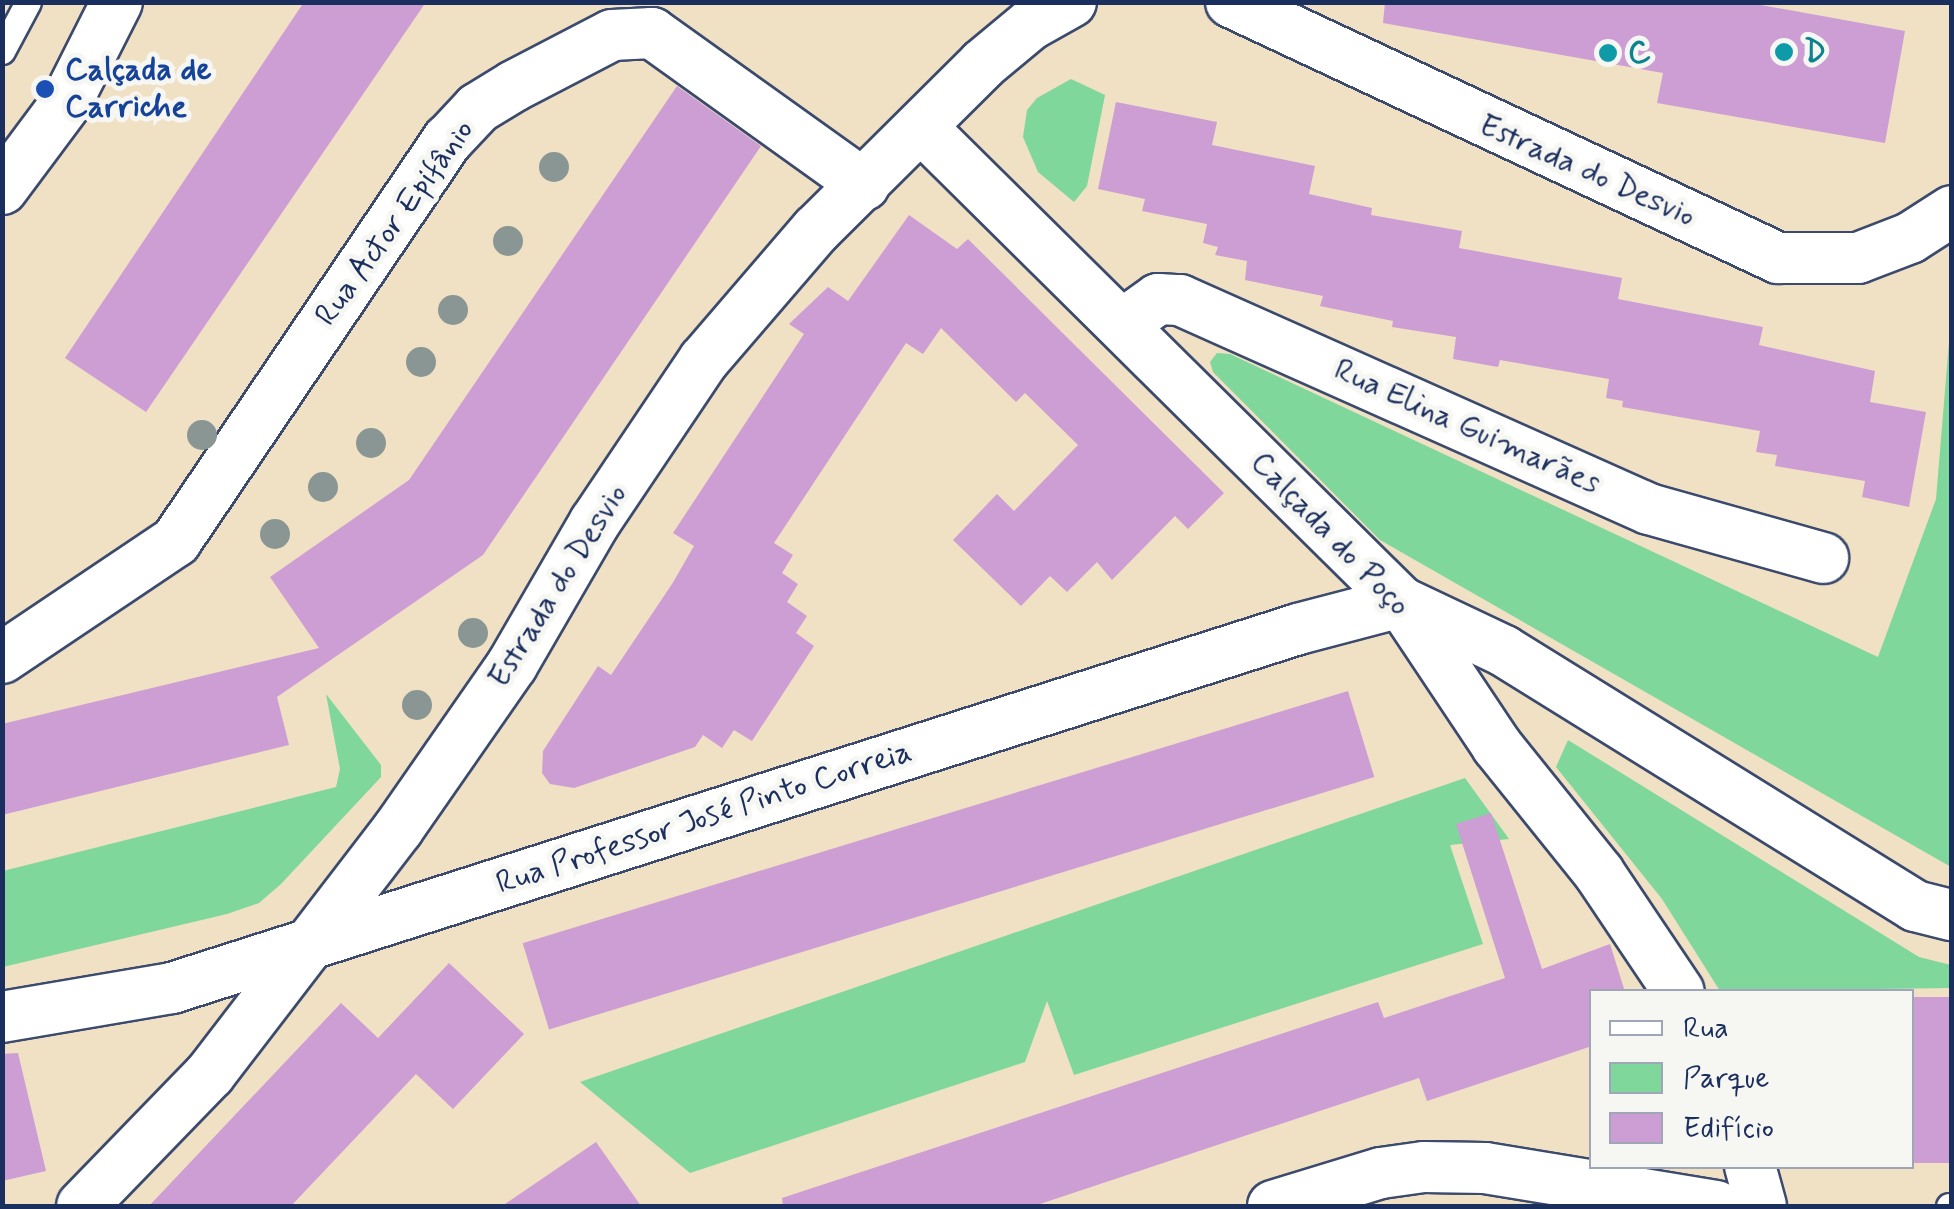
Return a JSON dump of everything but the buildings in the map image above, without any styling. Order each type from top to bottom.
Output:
[{"type":"street","points":[[2,189],[66,104],[117,2]]},
{"type":"street","name":"Estrada do Desvio","points":[[82,1206],[210,1074],[314,943],[512,665],[595,522],[704,360],[816,230],[921,127],[1018,35],[1071,2]]},
{"type":"street","name":"Estrada do Desvio","points":[[1231,2],[1778,258],[1858,258],[1910,238],[1952,212]]},
{"type":"street","name":"Rua Actor Epifânio","points":[[2,658],[176,541],[448,140],[478,108],[514,86],[612,35],[652,33],[864,185]]},
{"type":"street","name":"Calçada do Poço","points":[[921,127],[1401,602],[1497,746],[1598,873],[1677,989]]},
{"type":"street","name":"Rua Elina Guimarães","points":[[1123,324],[1158,299],[1191,304],[1649,509],[1822,558]]},
{"type":"street","points":[[1401,602],[1504,651],[1915,906],[1952,915]]},
{"type":"street","name":"Rua Professor José Pinto Correia","points":[[2,1017],[172,988],[1298,629],[1401,602]]},
{"type":"street","points":[[1273,1206],[1381,1173],[1424,1167],[1485,1168],[1716,1206]]},
{"type":"street","points":[[1751,1169],[1760,1206]]},
{"type":"lane","points":[[2,51],[28,2]]},
{"type":"green space","points":[[1071,79],[1105,95],[1087,186],[1074,202],[1038,172],[1023,137],[1027,110],[1037,98]]},
{"type":"green space","points":[[1951,318],[1951,867],[1380,540],[1213,372],[1210,362],[1217,353],[1230,354],[1878,657],[1936,499]]},
{"type":"green space","points":[[326,694],[381,765],[381,777],[259,903],[3,967],[3,871],[336,787],[340,769]]},
{"type":"green space","points":[[1568,740],[1919,957],[1951,965],[1951,988],[1719,989],[1662,899],[1556,767]]},
{"type":"green space","points":[[1465,778],[1509,839],[1450,845],[1483,944],[1074,1075],[1047,1001],[1025,1062],[690,1173],[580,1082]]},
{"type":"place","name":"D","points":[[1784,52]]},
{"type":"place","name":"C","points":[[1608,53]]},
{"type":"place","name":"Calçada de Carriche","points":[[45,89]]}]
